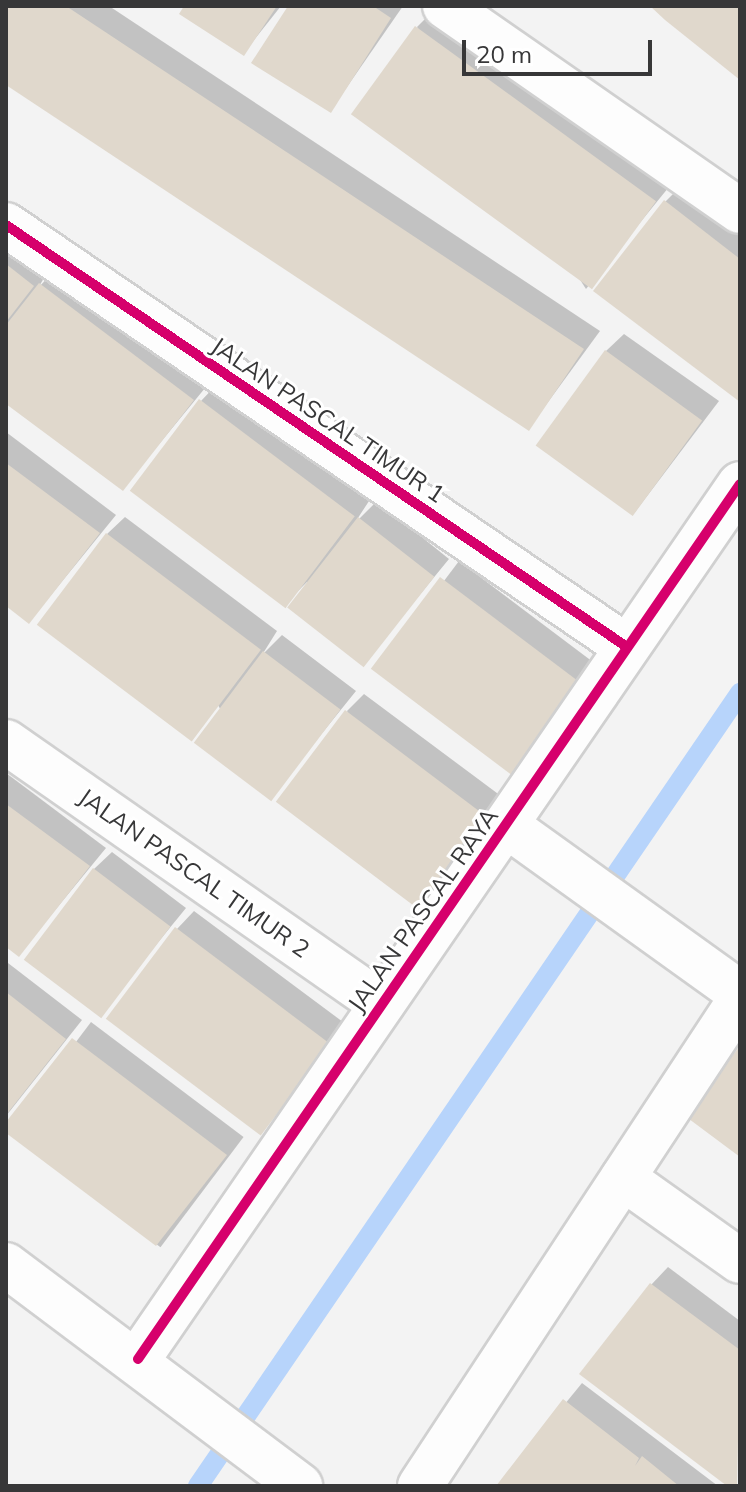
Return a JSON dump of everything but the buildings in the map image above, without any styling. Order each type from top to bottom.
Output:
[{"type":"street","points":[[445,6],[740,211]]},
{"type":"street","name":"JALAN PASCAL TIMUR 1","points":[[6,225],[627,647]]},
{"type":"street","name":"JALAN PASCAL RAYA","points":[[138,1359],[740,484]]},
{"type":"street","name":"JALAN PASCAL TIMUR 2","points":[[6,742],[382,1004]]},
{"type":"street","points":[[506,825],[639,925],[740,993]]},
{"type":"street","points":[[420,1486],[740,1000]]},
{"type":"street","points":[[623,1178],[740,1261]]},
{"type":"street","points":[[6,1265],[138,1359],[185,1401],[300,1486]]},
{"type":"waterway","points":[[198,1486],[740,693]]},
{"type":"cycle path","points":[[6,225],[627,647]]},
{"type":"cycle path","points":[[138,1359],[740,484]]}]
